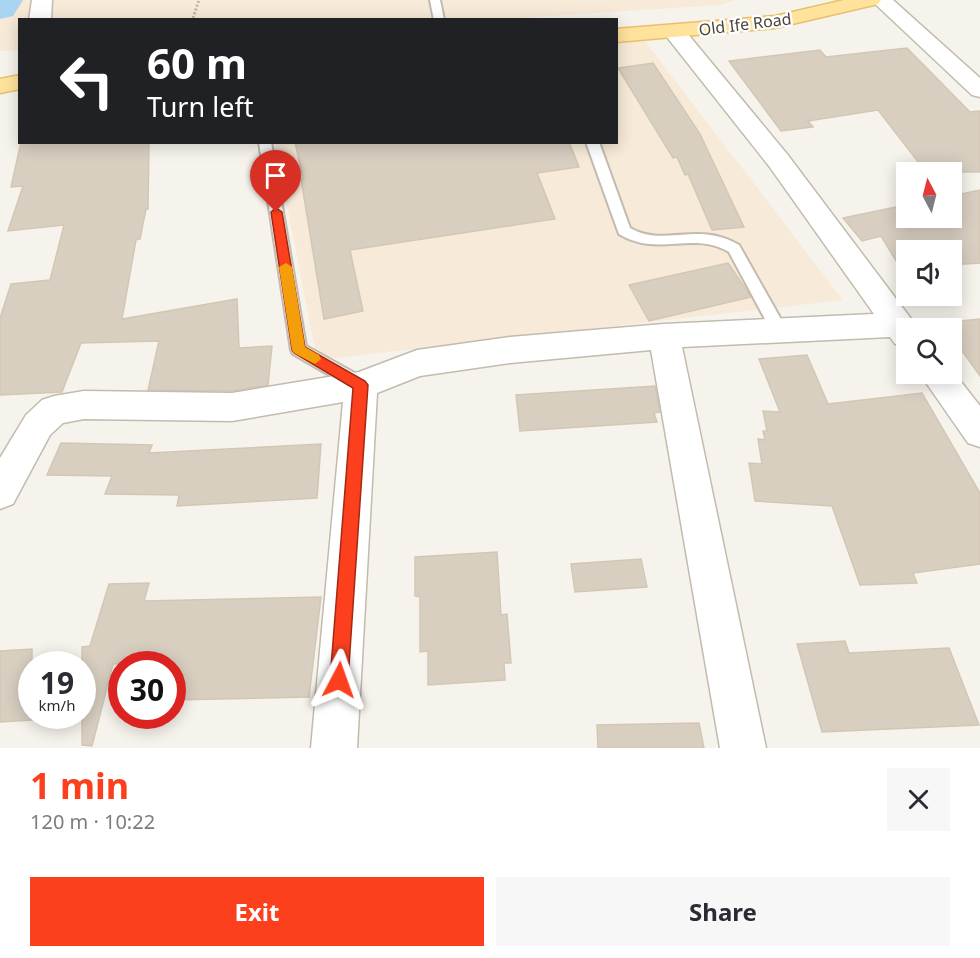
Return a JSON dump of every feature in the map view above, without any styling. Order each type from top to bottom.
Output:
[{"type":"main road","name":"Old Ife Road","points":[[618,21],[728,12],[804,0]]},
{"type":"main road","name":"Old Ife Road","points":[[618,36],[775,22],[871,0]]},
{"type":"main road","points":[[0,71],[18,66]]},
{"type":"main road","points":[[0,87],[18,82]]},
{"type":"street","points":[[40,18],[42,0]]},
{"type":"street","points":[[881,0],[980,90]]},
{"type":"street","points":[[674,32],[681,44],[778,160],[896,322]]},
{"type":"street","points":[[0,492],[38,425],[54,410],[84,405],[232,407],[361,385],[417,363],[510,350],[664,336],[779,330],[896,330]]},
{"type":"street","points":[[664,336],[742,748]]},
{"type":"street","points":[[334,748],[361,385]]},
{"type":"street","points":[[956,386],[980,432]]},
{"type":"lane","points":[[435,0],[439,18]]},
{"type":"lane","points":[[265,144],[299,350],[361,385]]},
{"type":"lane","points":[[593,144],[624,231],[633,239],[644,241],[712,237],[724,240],[734,249],[779,330]]},
{"type":"path","points":[[193,18],[199,0]]},
{"type":"shaded area","points":[[0,0],[735,0],[720,5],[521,18],[18,18],[18,50],[0,51]]},
{"type":"shaded area","points":[[644,40],[843,300],[317,360],[275,144],[618,144],[618,41]]},
{"type":"building","points":[[907,48],[970,112],[980,111],[980,172],[962,172],[962,162],[918,162],[878,110],[808,121],[813,127],[781,131],[729,61],[820,50],[826,57]]},
{"type":"building","points":[[653,63],[700,134],[744,227],[712,230],[688,174],[685,175],[677,157],[673,158],[618,68]]},
{"type":"building","points":[[21,144],[149,144],[148,209],[146,209],[140,239],[136,240],[122,319],[237,299],[239,348],[272,346],[268,385],[232,391],[148,390],[159,341],[81,343],[62,392],[0,395],[0,318],[11,284],[50,280],[64,225],[8,231],[23,186],[11,187]]},
{"type":"building","points":[[295,144],[570,144],[579,167],[537,173],[555,219],[350,250],[363,311],[324,319],[301,179],[303,179]]},
{"type":"building","points":[[980,190],[980,263],[962,264],[962,240],[896,240],[896,261],[881,236],[862,241],[843,218],[896,207],[896,228],[962,228],[962,194]]},
{"type":"building","points":[[728,263],[751,297],[649,321],[629,285]]},
{"type":"building","points":[[980,319],[980,376],[962,351],[962,321]]},
{"type":"building","points":[[807,355],[828,404],[922,393],[980,493],[980,564],[913,573],[917,583],[860,585],[832,506],[755,501],[749,463],[762,464],[758,439],[765,440],[763,431],[767,431],[763,411],[780,412],[759,359]]},
{"type":"building","points":[[655,386],[660,412],[654,413],[657,422],[520,431],[516,395]]},
{"type":"building","points":[[61,443],[152,445],[149,453],[321,444],[317,498],[177,506],[179,495],[105,494],[112,476],[47,475]]},
{"type":"building","points":[[497,552],[501,615],[507,614],[511,663],[504,663],[505,680],[428,685],[428,651],[420,652],[420,597],[415,596],[415,557]]},
{"type":"building","points":[[641,559],[647,587],[575,592],[571,564]]},
{"type":"building","points":[[149,583],[144,601],[321,597],[309,697],[186,700],[186,651],[108,651],[108,684],[92,746],[82,745],[82,729],[96,729],[96,651],[82,651],[82,647],[90,646],[109,584]]},
{"type":"building","points":[[845,641],[849,653],[949,648],[979,725],[822,732],[797,644]]},
{"type":"building","points":[[32,649],[32,651],[18,651],[18,721],[0,722],[0,651]]},
{"type":"building","points":[[699,723],[704,748],[598,748],[597,725]]},
{"type":"waterway","points":[[0,8],[5,0]]},
{"type":"slow traffic","points":[[286,267],[299,350],[315,359]]},
{"type":"route","points":[[276,212],[299,350],[361,385],[339,680]]}]
